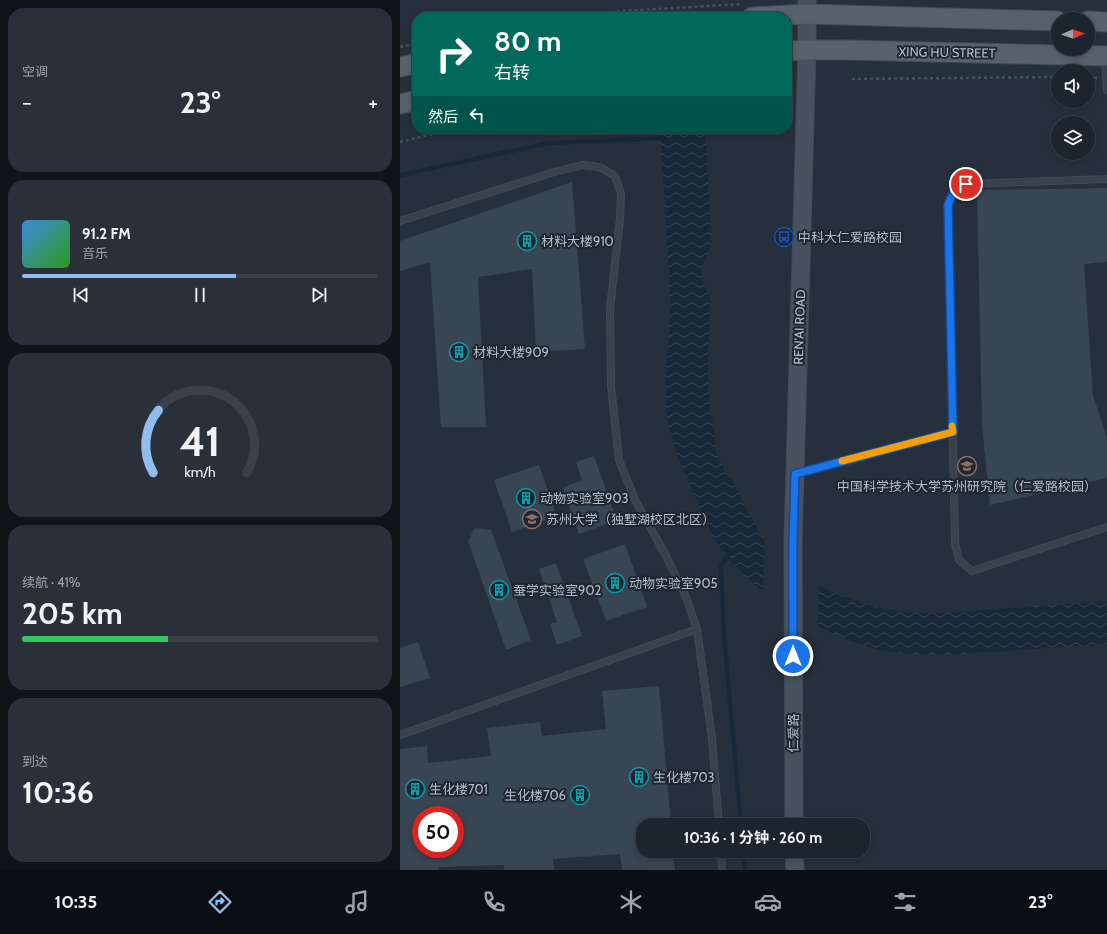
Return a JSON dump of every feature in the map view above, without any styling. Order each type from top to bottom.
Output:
[{"type":"main road","points":[[750,10],[807,7],[1051,21]]},
{"type":"main road","name":"REN'AI ROAD","points":[[793,641],[793,542],[807,7]]},
{"type":"main road","points":[[1095,22],[1107,22]]},
{"type":"main road","name":"XING HU STREET","points":[[792,51],[1106,56]]},
{"type":"main road","points":[[400,67],[412,64]]},
{"type":"main road","points":[[400,104],[412,101]]},
{"type":"main road","name":"仁爱路","points":[[793,641],[794,818]]},
{"type":"main road","points":[[794,858],[795,870]]},
{"type":"lane","points":[[1106,56],[1107,90]]},
{"type":"lane","points":[[400,221],[551,172],[582,165],[600,167],[615,176],[621,194],[620,219],[610,309],[611,386],[619,460],[636,502],[664,552],[686,597],[697,629],[712,738],[718,818]]},
{"type":"lane","points":[[1107,179],[966,184],[954,191],[948,205],[955,543],[959,560],[972,571],[1107,527]]},
{"type":"lane","points":[[795,474],[953,432]]},
{"type":"lane","points":[[400,734],[697,629]]},
{"type":"lane","points":[[721,858],[722,870]]},
{"type":"path","points":[[614,12],[750,10]]},
{"type":"path","points":[[400,47],[412,45]]},
{"type":"path","points":[[852,79],[1051,77]]},
{"type":"path","points":[[400,142],[433,134]]},
{"type":"water","points":[[660,134],[705,134],[712,246],[703,266],[702,278],[710,298],[708,380],[710,407],[715,433],[714,447],[726,474],[730,476],[751,518],[767,542],[798,572],[817,584],[857,602],[900,611],[942,613],[1107,601],[1107,644],[941,655],[902,654],[889,652],[869,648],[824,629],[779,602],[758,587],[727,557],[716,541],[707,525],[673,441],[665,402],[670,290]]},
{"type":"pier","points":[[653,0],[697,0],[698,12],[654,12]]},
{"type":"pier","points":[[765,535],[794,567],[819,583],[818,628],[762,593]]},
{"type":"building","points":[[572,182],[585,349],[536,352],[532,269],[478,277],[486,427],[441,427],[430,262],[400,271],[400,241]]},
{"type":"building","points":[[1107,188],[1107,262],[1084,264],[1093,396],[1107,437],[1107,478],[990,505],[982,425],[977,190]]},
{"type":"building","points":[[594,456],[617,520],[579,534],[563,488],[582,480],[576,462]]},
{"type":"building","name":"动物实验室903","points":[[539,465],[557,516],[512,532],[494,480]]},
{"type":"building","name":"蚕学实验室902","points":[[475,528],[491,530],[531,640],[506,650],[468,541]]},
{"type":"building","name":"动物实验室905","points":[[625,544],[647,607],[606,621],[583,559]]},
{"type":"building","points":[[556,563],[582,636],[557,645],[550,624],[557,622],[539,569]]},
{"type":"building","points":[[418,642],[430,678],[400,687],[400,648]]},
{"type":"building","points":[[659,686],[670,818],[636,818],[636,858],[674,858],[675,870],[622,870],[620,854],[553,859],[554,870],[504,870],[504,865],[438,867],[438,870],[400,870],[400,749],[427,746],[428,763],[491,756],[487,728],[540,722],[542,736],[606,729],[602,691]]},
{"type":"waterway","points":[[400,175],[549,143],[665,138]]},
{"type":"waterway","points":[[729,552],[721,567],[724,636],[740,818]]},
{"type":"waterway","points":[[744,858],[745,870]]},
{"type":"slow traffic","points":[[842,461],[953,432],[952,426]]},
{"type":"place","name":"中科大仁爱路校园","points":[[784,237]]},
{"type":"place","name":"材料大楼910","points":[[527,241]]},
{"type":"place","name":"材料大楼909","points":[[459,352]]},
{"type":"place","name":"中国科学技术大学苏州研究院（仁爱路校园）","points":[[967,466]]},
{"type":"place","name":"动物实验室903","points":[[526,498]]},
{"type":"place","name":"苏州大学（独墅湖校区北区）","points":[[532,519]]},
{"type":"place","name":"动物实验室905","points":[[615,583]]},
{"type":"place","name":"蚕学实验室902","points":[[499,590]]},
{"type":"place","name":"生化楼703","points":[[639,777]]},
{"type":"place","name":"生化楼701","points":[[415,789]]},
{"type":"place","name":"生化楼706","points":[[580,795]]},
{"type":"route","points":[[793,656],[793,542],[795,474],[953,432],[948,205],[954,191],[966,184]]}]
